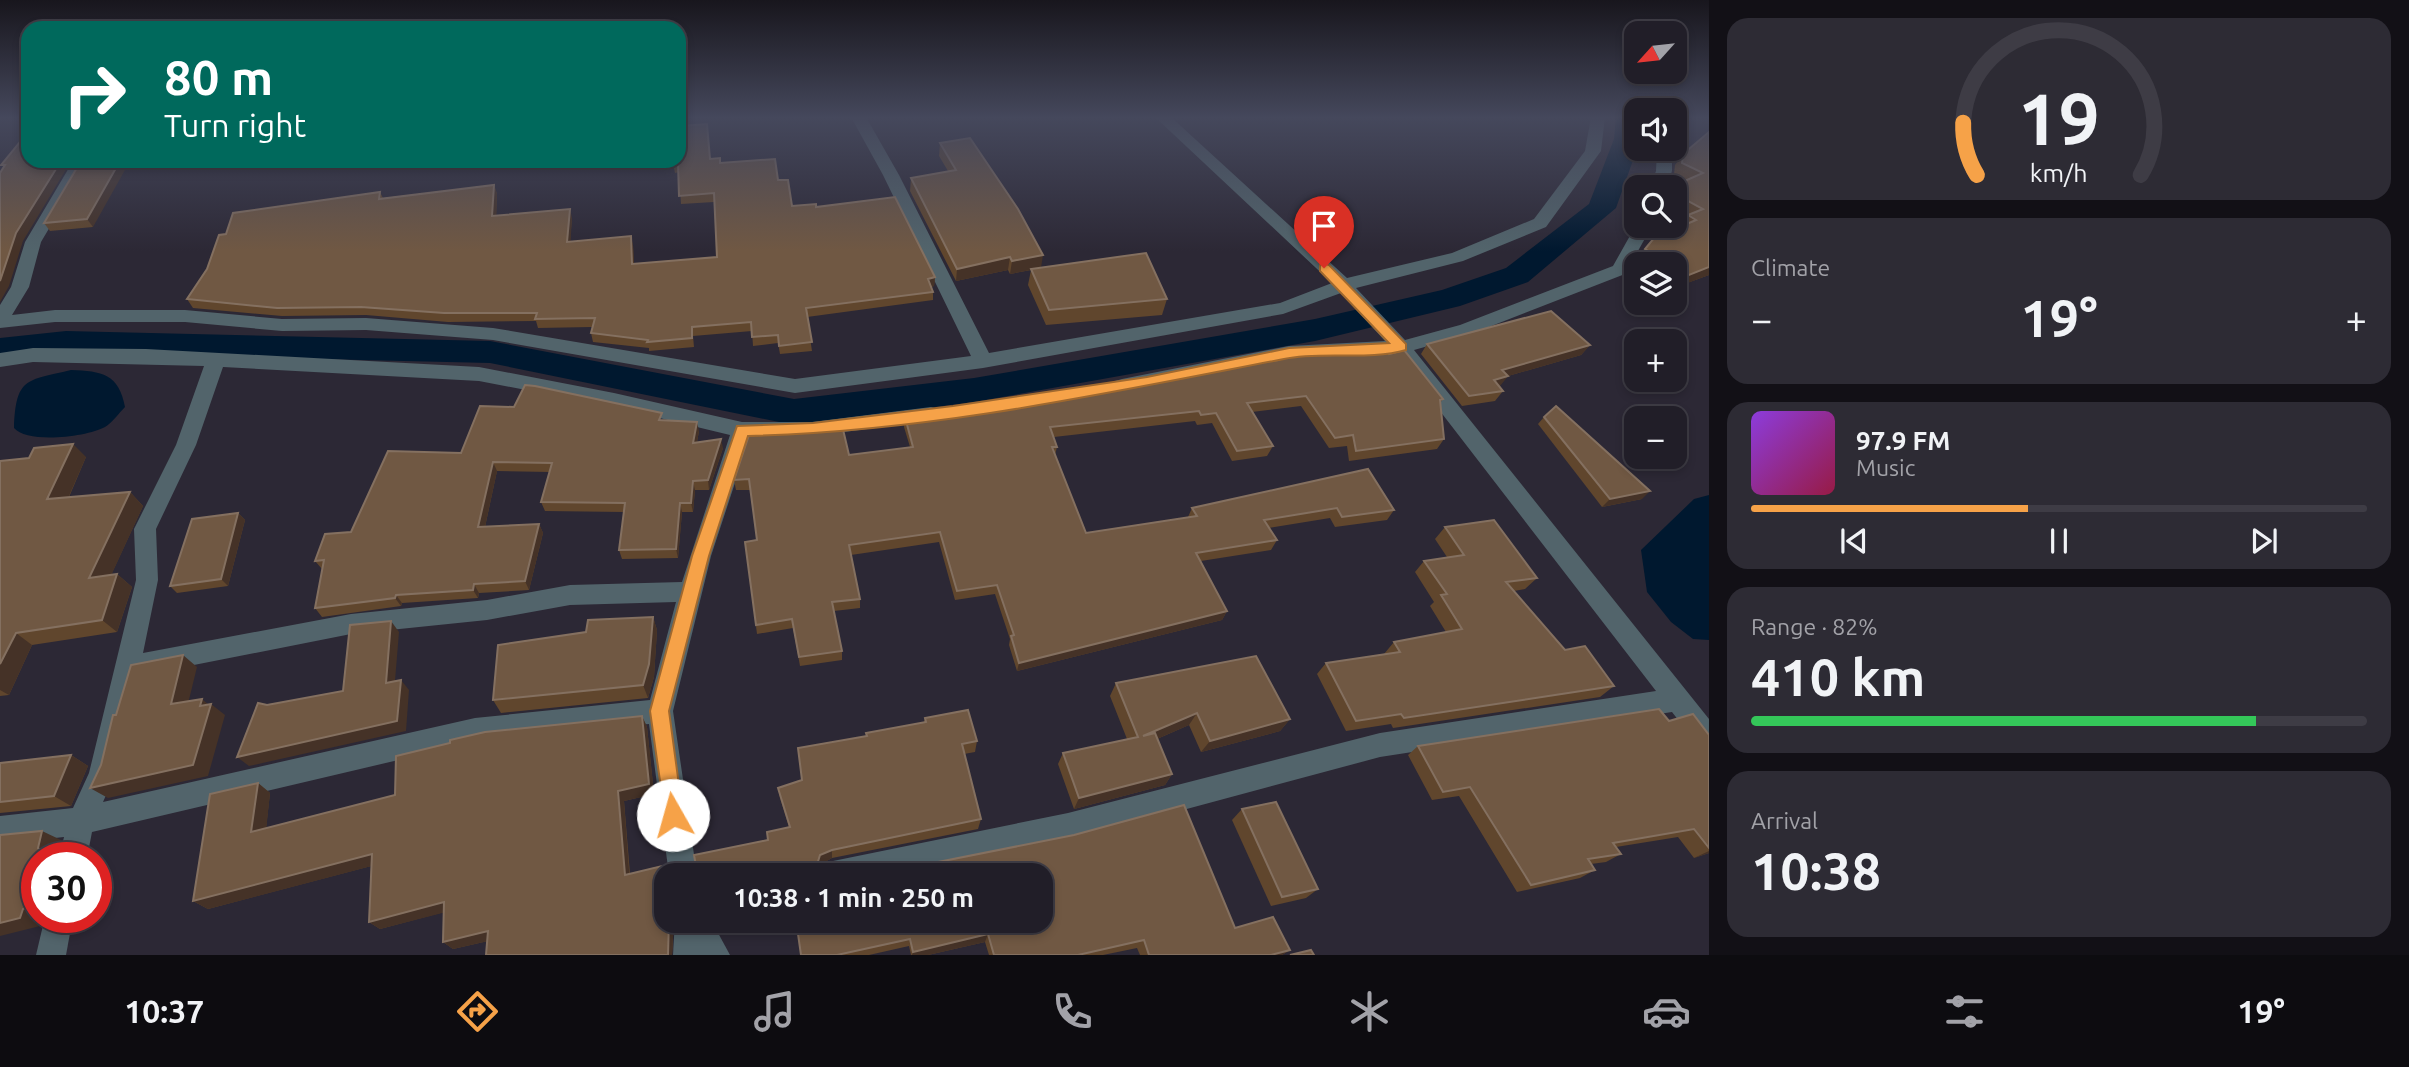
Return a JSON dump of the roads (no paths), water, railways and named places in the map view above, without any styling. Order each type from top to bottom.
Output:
[{"type":"street","points":[[884,162],[983,361]]},
{"type":"street","points":[[1210,162],[1344,285],[1401,347],[1709,739]]},
{"type":"street","points":[[0,320],[55,316],[185,317],[282,325],[366,324],[493,334],[795,386],[983,361],[1283,308],[1344,285],[1457,257],[1540,223],[1585,162]]},
{"type":"street","points":[[0,320],[20,287],[33,242],[77,168]]},
{"type":"street","points":[[1096,390],[1289,353],[1401,347],[1465,330],[1619,270],[1637,238]]},
{"type":"street","points":[[0,360],[46,355],[216,360],[479,374],[614,400],[742,430],[813,429],[953,411]]},
{"type":"street","points":[[76,842],[81,821],[102,775],[128,667],[147,580],[145,529],[186,444],[216,360]]},
{"type":"street","points":[[681,863],[660,711],[691,592],[742,430]]},
{"type":"street","points":[[128,667],[351,624],[487,610],[570,595],[691,592]]},
{"type":"street","points":[[892,863],[1068,827],[1380,746],[1676,700]]},
{"type":"street","points":[[0,830],[81,821],[475,730],[660,711]]},
{"type":"street","points":[[51,955],[56,933]]},
{"type":"street","points":[[688,955],[691,933]]},
{"type":"street","points":[[701,933],[715,955]]},
{"type":"water","points":[[71,370],[107,376],[118,387],[125,407],[105,427],[85,434],[31,436],[14,428],[17,399],[26,384]]},
{"type":"water","points":[[1709,495],[1709,640],[1693,639],[1671,622],[1647,592],[1641,550],[1694,499]]},
{"type":"waterway","points":[[0,349],[66,342],[490,352],[794,412],[974,390],[1315,330],[1449,299],[1517,275],[1602,208],[1619,162]]}]
